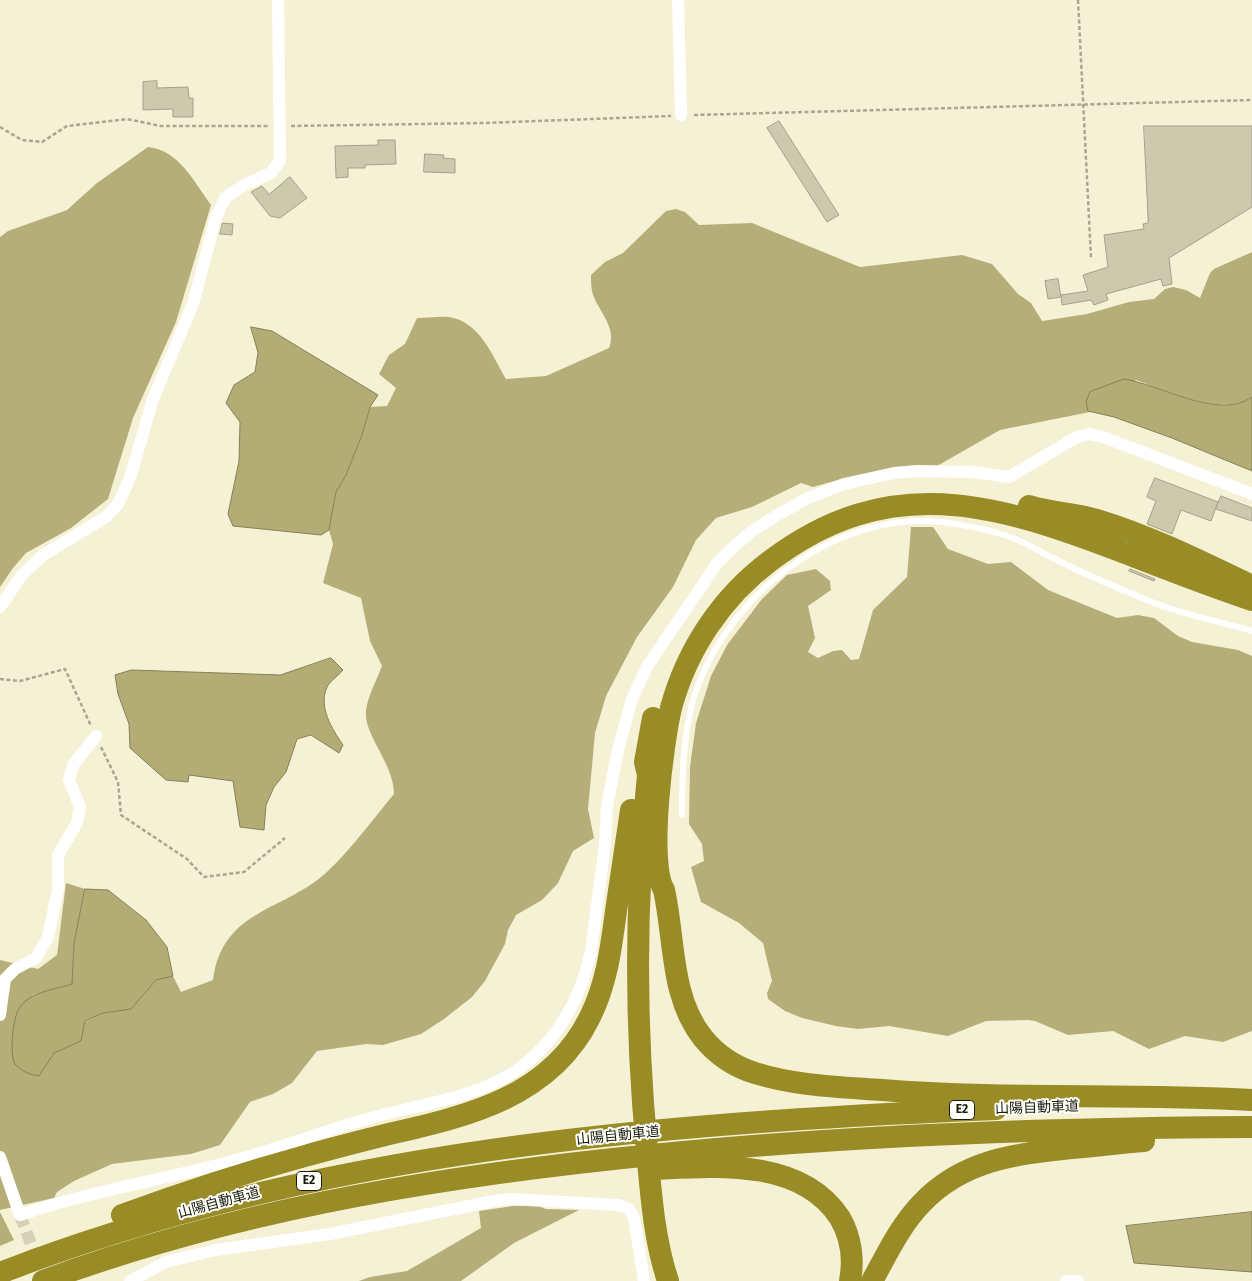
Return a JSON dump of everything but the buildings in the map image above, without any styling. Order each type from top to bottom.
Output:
[{"type":"highway","points":[[0,1263],[86,1228],[248,1172],[474,1113],[503,1101],[538,1078],[563,1056],[578,1038],[601,991],[608,965],[638,774],[645,762],[656,708],[672,665],[695,624],[720,592],[754,558],[781,538],[819,517],[861,502],[888,495],[958,492],[1003,499],[1105,523],[1170,548],[1252,586]]},
{"type":"highway","points":[[1252,600],[1030,519],[988,508],[951,504],[896,506],[864,513],[823,528],[778,555],[735,592],[710,624],[684,669],[668,721],[662,756],[658,820],[659,881],[666,896],[680,988],[691,1018],[699,1033],[714,1050],[747,1070],[789,1080],[898,1091],[1007,1096],[1188,1096],[1252,1100]]},
{"type":"highway","points":[[645,762],[648,775],[640,888],[639,1036],[650,1179],[659,1245],[668,1281]]},
{"type":"highway","points":[[659,881],[653,891],[650,914],[651,1051],[661,1178],[670,1243],[681,1281]]},
{"type":"highway","name":"山陽自動車道","points":[[0,1273],[133,1226],[279,1187],[447,1157],[629,1134],[805,1119],[1042,1107],[1252,1105]]},
{"type":"highway","name":"山陽自動車道","points":[[43,1281],[205,1229],[298,1207],[410,1185],[675,1160],[820,1141],[1008,1131],[1252,1127]]},
{"type":"highway","points":[[872,1281],[900,1232],[922,1203],[945,1183],[978,1165],[1024,1153],[1142,1141],[1252,1135]]},
{"type":"highway","points":[[675,1160],[755,1170],[786,1177],[811,1190],[833,1209],[846,1232],[852,1258],[850,1281]]},
{"type":"street","points":[[0,607],[22,575],[43,555],[106,517],[118,504],[130,478],[153,399],[193,304],[216,217],[225,198],[244,185],[271,173],[280,160],[278,0]]},
{"type":"street","points":[[678,0],[681,115]]},
{"type":"street","points":[[0,1157],[20,1215],[79,1196],[224,1163],[308,1136],[461,1094],[506,1076],[535,1056],[567,1015],[585,975],[591,951],[610,789],[628,713],[637,687],[652,660],[718,562],[752,531],[797,504],[853,482],[906,472],[959,471],[1011,477],[1068,441],[1089,434],[1106,438],[1252,494]]},
{"type":"street","points":[[0,1015],[5,979],[15,969],[36,958],[48,937],[58,889],[58,855],[77,823],[80,807],[69,780],[73,765],[96,736]]},
{"type":"street","points":[[130,1281],[166,1262],[216,1250],[330,1234],[511,1199],[618,1205],[629,1209],[634,1218],[644,1281]]},
{"type":"street","points":[[1066,1281],[1078,1281]]},
{"type":"lane","points":[[682,815],[685,752],[694,697],[707,664],[724,635],[763,589],[792,566],[827,545],[872,527],[901,521],[919,520],[954,523],[994,532],[1013,538],[1078,570],[1142,598],[1185,614],[1252,631]]},
{"type":"path","points":[[1078,0],[1091,258]]},
{"type":"path","points":[[0,127],[22,140],[42,142],[67,126],[127,119],[161,126],[279,126],[485,122],[1252,100]]},
{"type":"path","points":[[0,679],[20,681],[64,670],[118,782],[121,815],[187,859],[204,877],[244,872],[286,838]]},
{"type":"shaded area","points":[[148,147],[159,149],[169,154],[185,168],[211,205],[176,322],[133,418],[108,499],[71,528],[26,553],[0,587],[0,237],[8,231],[67,210],[97,183]]},
{"type":"shaded area","points":[[676,209],[685,212],[699,225],[752,223],[860,267],[962,255],[992,264],[1018,294],[1031,303],[1042,321],[1087,314],[1129,302],[1154,299],[1165,289],[1173,287],[1186,290],[1200,298],[1210,273],[1214,269],[1252,252],[1252,397],[1240,402],[1226,404],[1210,403],[1194,400],[1136,380],[1088,411],[1090,412],[1000,430],[937,466],[845,478],[813,487],[801,483],[752,507],[716,518],[696,540],[673,587],[637,637],[606,696],[595,733],[588,809],[594,838],[573,851],[558,883],[542,900],[516,915],[508,930],[505,944],[485,981],[472,997],[421,1034],[383,1045],[366,1044],[317,1051],[292,1083],[273,1094],[250,1102],[220,1145],[191,1154],[112,1164],[74,1181],[57,1192],[54,1198],[0,1210],[0,960],[38,969],[57,955],[66,883],[85,889],[74,944],[72,984],[33,995],[39,1076],[54,1053],[81,1041],[85,1022],[103,1013],[131,1009],[156,980],[173,976],[181,992],[213,980],[219,956],[229,938],[243,924],[259,913],[312,884],[329,870],[355,842],[394,794],[389,771],[366,720],[369,699],[382,666],[370,641],[361,598],[323,583],[333,544],[329,530],[336,492],[346,475],[362,435],[370,407],[387,406],[396,388],[379,374],[389,355],[405,344],[417,318],[441,317],[460,320],[477,332],[490,350],[506,379],[546,376],[609,348],[611,334],[607,321],[593,295],[591,275],[605,262],[623,253],[666,211]]},
{"type":"shaded area","points":[[251,327],[272,331],[378,395],[370,407],[362,435],[346,475],[336,492],[329,530],[321,535],[233,526],[228,514],[239,461],[240,422],[226,403],[234,385],[255,372],[258,353]]},
{"type":"shaded area","points":[[1124,379],[1206,403],[1223,405],[1238,403],[1252,397],[1252,471],[1172,438],[1114,417],[1088,411],[1086,402],[1090,392]]},
{"type":"shaded area","points":[[911,527],[933,527],[948,549],[988,564],[1011,562],[1048,590],[1117,618],[1138,615],[1154,618],[1178,636],[1192,642],[1238,650],[1252,656],[1252,1031],[1223,1042],[1185,1036],[1149,1049],[1113,1031],[1068,1035],[1035,1021],[1028,1020],[986,1021],[948,1036],[889,1026],[858,1029],[836,1026],[802,1018],[785,1011],[768,999],[767,993],[772,981],[763,943],[739,923],[701,902],[691,867],[704,861],[702,844],[689,824],[690,767],[696,723],[711,676],[727,645],[762,599],[787,575],[816,569],[830,581],[831,590],[808,606],[815,638],[808,652],[818,658],[833,651],[842,650],[851,660],[859,659],[873,610],[907,577]]},
{"type":"shaded area","points":[[331,658],[343,670],[327,687],[324,702],[325,710],[331,725],[343,745],[339,753],[311,735],[297,739],[286,772],[274,787],[266,805],[264,830],[240,827],[233,781],[189,775],[188,782],[166,780],[130,748],[129,724],[118,694],[115,675],[131,670],[280,675]]},
{"type":"shaded area","points":[[85,889],[108,890],[146,920],[167,947],[173,976],[156,980],[131,1009],[103,1013],[85,1021],[81,1041],[54,1053],[39,1076],[32,1075],[20,1069],[13,1059],[12,1044],[15,1018],[20,1007],[37,994],[72,984],[74,944]]},
{"type":"shaded area","points":[[535,1205],[546,1209],[579,1210],[514,1243],[461,1281],[359,1281],[370,1277],[407,1271],[481,1228],[479,1211]]},
{"type":"shaded area","points":[[0,1212],[14,1240],[0,1246]]},
{"type":"shaded area","points":[[1252,1212],[1252,1272],[1134,1263],[1126,1226]]},
{"type":"tunnel","points":[[20,1215],[39,1265]]}]
